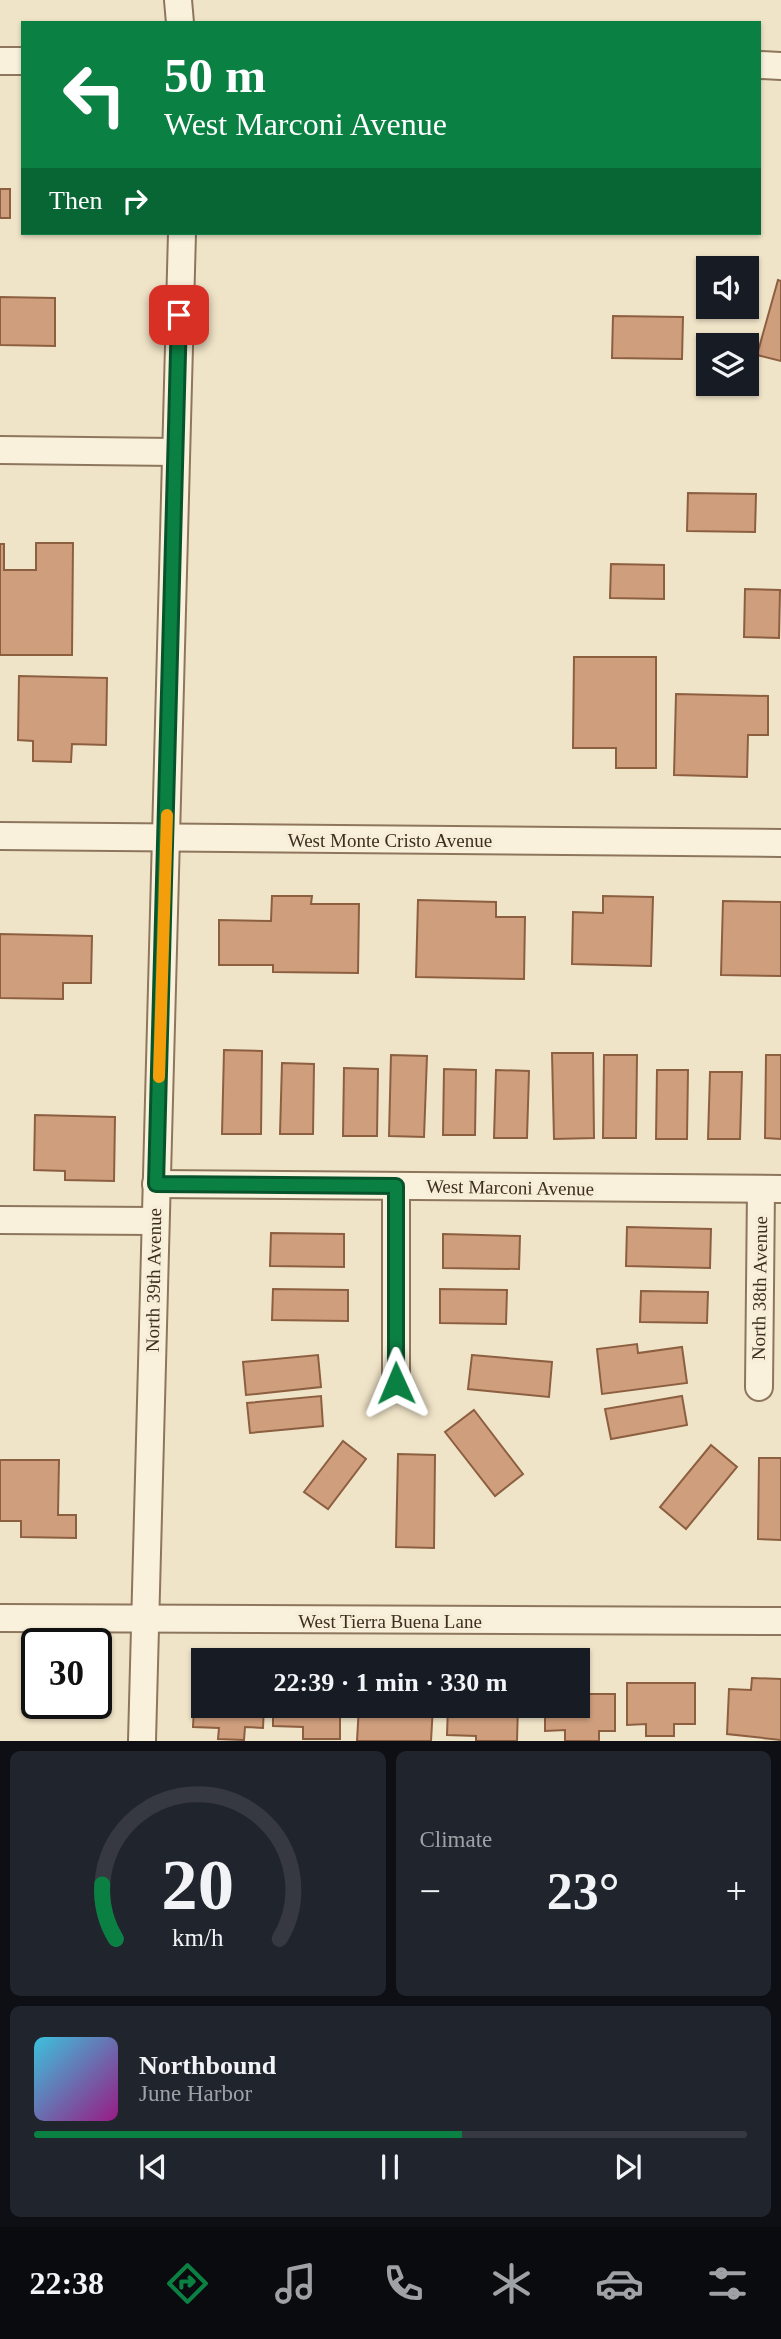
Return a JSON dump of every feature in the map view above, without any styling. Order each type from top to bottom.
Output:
[{"type":"street","points":[[178,0],[180,21]]},
{"type":"street","points":[[0,61],[21,61]]},
{"type":"street","points":[[761,65],[781,66]]},
{"type":"street","name":"North 39th Avenue","points":[[142,1741],[182,235]]},
{"type":"street","points":[[0,450],[175,452]]},
{"type":"street","name":"West Monte Cristo Avenue","points":[[0,836],[781,843]]},
{"type":"street","name":"West Marconi Avenue","points":[[156,1184],[771,1189]]},
{"type":"street","points":[[396,1186],[396,1383]]},
{"type":"street","name":"North 38th Avenue","points":[[759,1387],[771,1189]]},
{"type":"street","points":[[0,1220],[155,1221]]},
{"type":"street","name":"West Tierra Buena Lane","points":[[0,1618],[781,1621]]},
{"type":"building","points":[[0,189],[10,189],[10,218],[0,218]]},
{"type":"building","points":[[778,280],[781,281],[781,361],[759,356]]},
{"type":"building","points":[[0,297],[55,298],[55,346],[0,345]]},
{"type":"building","points":[[613,316],[683,317],[682,359],[612,358]]},
{"type":"building","points":[[688,493],[756,494],[755,532],[687,531]]},
{"type":"building","points":[[36,543],[73,543],[72,655],[0,655],[0,544],[4,544],[4,570],[36,570]]},
{"type":"building","points":[[611,564],[664,565],[664,599],[610,598]]},
{"type":"building","points":[[745,589],[780,590],[779,638],[744,637]]},
{"type":"building","points":[[574,657],[656,657],[656,768],[616,768],[616,748],[573,748]]},
{"type":"building","points":[[19,676],[107,678],[106,745],[72,744],[71,762],[33,761],[33,741],[18,740]]},
{"type":"building","points":[[676,694],[768,696],[768,735],[748,735],[747,777],[674,775]]},
{"type":"building","points":[[272,896],[312,896],[311,904],[359,904],[358,973],[273,972],[273,965],[219,965],[219,920],[271,921]]},
{"type":"building","points":[[603,896],[653,897],[651,966],[572,964],[573,912],[603,913]]},
{"type":"building","points":[[418,900],[496,902],[496,917],[525,917],[524,979],[416,977]]},
{"type":"building","points":[[723,901],[781,902],[781,976],[721,975]]},
{"type":"building","points":[[0,934],[92,936],[91,983],[63,983],[63,999],[0,998]]},
{"type":"building","points":[[224,1050],[262,1051],[261,1134],[222,1134]]},
{"type":"building","points":[[552,1053],[593,1053],[594,1138],[554,1139]]},
{"type":"building","points":[[391,1055],[427,1056],[424,1137],[389,1136]]},
{"type":"building","points":[[604,1055],[637,1055],[636,1138],[603,1138]]},
{"type":"building","points":[[766,1055],[781,1055],[781,1139],[765,1138]]},
{"type":"building","points":[[282,1063],[314,1064],[313,1134],[280,1134]]},
{"type":"building","points":[[344,1068],[378,1069],[377,1136],[343,1136]]},
{"type":"building","points":[[444,1069],[476,1070],[475,1135],[443,1135]]},
{"type":"building","points":[[496,1070],[529,1071],[527,1138],[494,1138]]},
{"type":"building","points":[[657,1070],[688,1070],[687,1139],[656,1139]]},
{"type":"building","points":[[710,1072],[742,1072],[740,1139],[708,1139]]},
{"type":"building","points":[[35,1115],[115,1117],[114,1181],[65,1180],[65,1171],[34,1170]]},
{"type":"building","points":[[627,1227],[711,1229],[710,1268],[626,1266]]},
{"type":"building","points":[[271,1233],[344,1234],[344,1267],[270,1266]]},
{"type":"building","points":[[443,1234],[520,1236],[519,1269],[443,1268]]},
{"type":"building","points":[[273,1289],[348,1290],[348,1321],[272,1320]]},
{"type":"building","points":[[440,1289],[507,1290],[506,1324],[440,1323]]},
{"type":"building","points":[[641,1291],[708,1292],[707,1323],[640,1322]]},
{"type":"building","points":[[637,1344],[638,1353],[682,1347],[687,1383],[602,1394],[597,1349]]},
{"type":"building","points":[[318,1355],[321,1387],[246,1395],[243,1362]]},
{"type":"building","points":[[472,1355],[552,1362],[549,1397],[468,1389]]},
{"type":"building","points":[[321,1396],[323,1426],[250,1433],[247,1403]]},
{"type":"building","points":[[682,1396],[687,1425],[611,1439],[605,1409]]},
{"type":"building","points":[[474,1410],[523,1474],[495,1496],[445,1432]]},
{"type":"building","points":[[343,1441],[366,1459],[328,1509],[304,1492]]},
{"type":"building","points":[[711,1445],[737,1467],[686,1529],[660,1507]]},
{"type":"building","points":[[398,1454],[435,1455],[434,1548],[396,1547]]},
{"type":"building","points":[[759,1458],[781,1458],[781,1540],[758,1539]]},
{"type":"building","points":[[0,1460],[59,1460],[58,1515],[76,1515],[76,1538],[21,1537],[21,1521],[0,1521]]},
{"type":"building","points":[[752,1678],[781,1679],[781,1740],[727,1734],[729,1689],[751,1690]]},
{"type":"building","points":[[627,1683],[695,1683],[695,1724],[674,1724],[674,1736],[646,1736],[646,1724],[627,1725]]},
{"type":"building","points":[[590,1694],[615,1694],[615,1731],[599,1731],[599,1741],[565,1741],[565,1730],[545,1731],[545,1718],[590,1718]]},
{"type":"building","points":[[193,1718],[263,1718],[263,1728],[245,1727],[244,1740],[218,1739],[219,1728],[193,1727]]},
{"type":"building","points":[[273,1718],[340,1718],[340,1739],[303,1739],[303,1727],[273,1726]]},
{"type":"building","points":[[358,1718],[432,1718],[431,1741],[357,1741]]},
{"type":"building","points":[[448,1718],[518,1718],[517,1741],[476,1741],[476,1736],[447,1735]]},
{"type":"slow traffic","points":[[159,1077],[167,815]]},
{"type":"route","points":[[179,315],[156,1184],[396,1186],[396,1383]]}]
